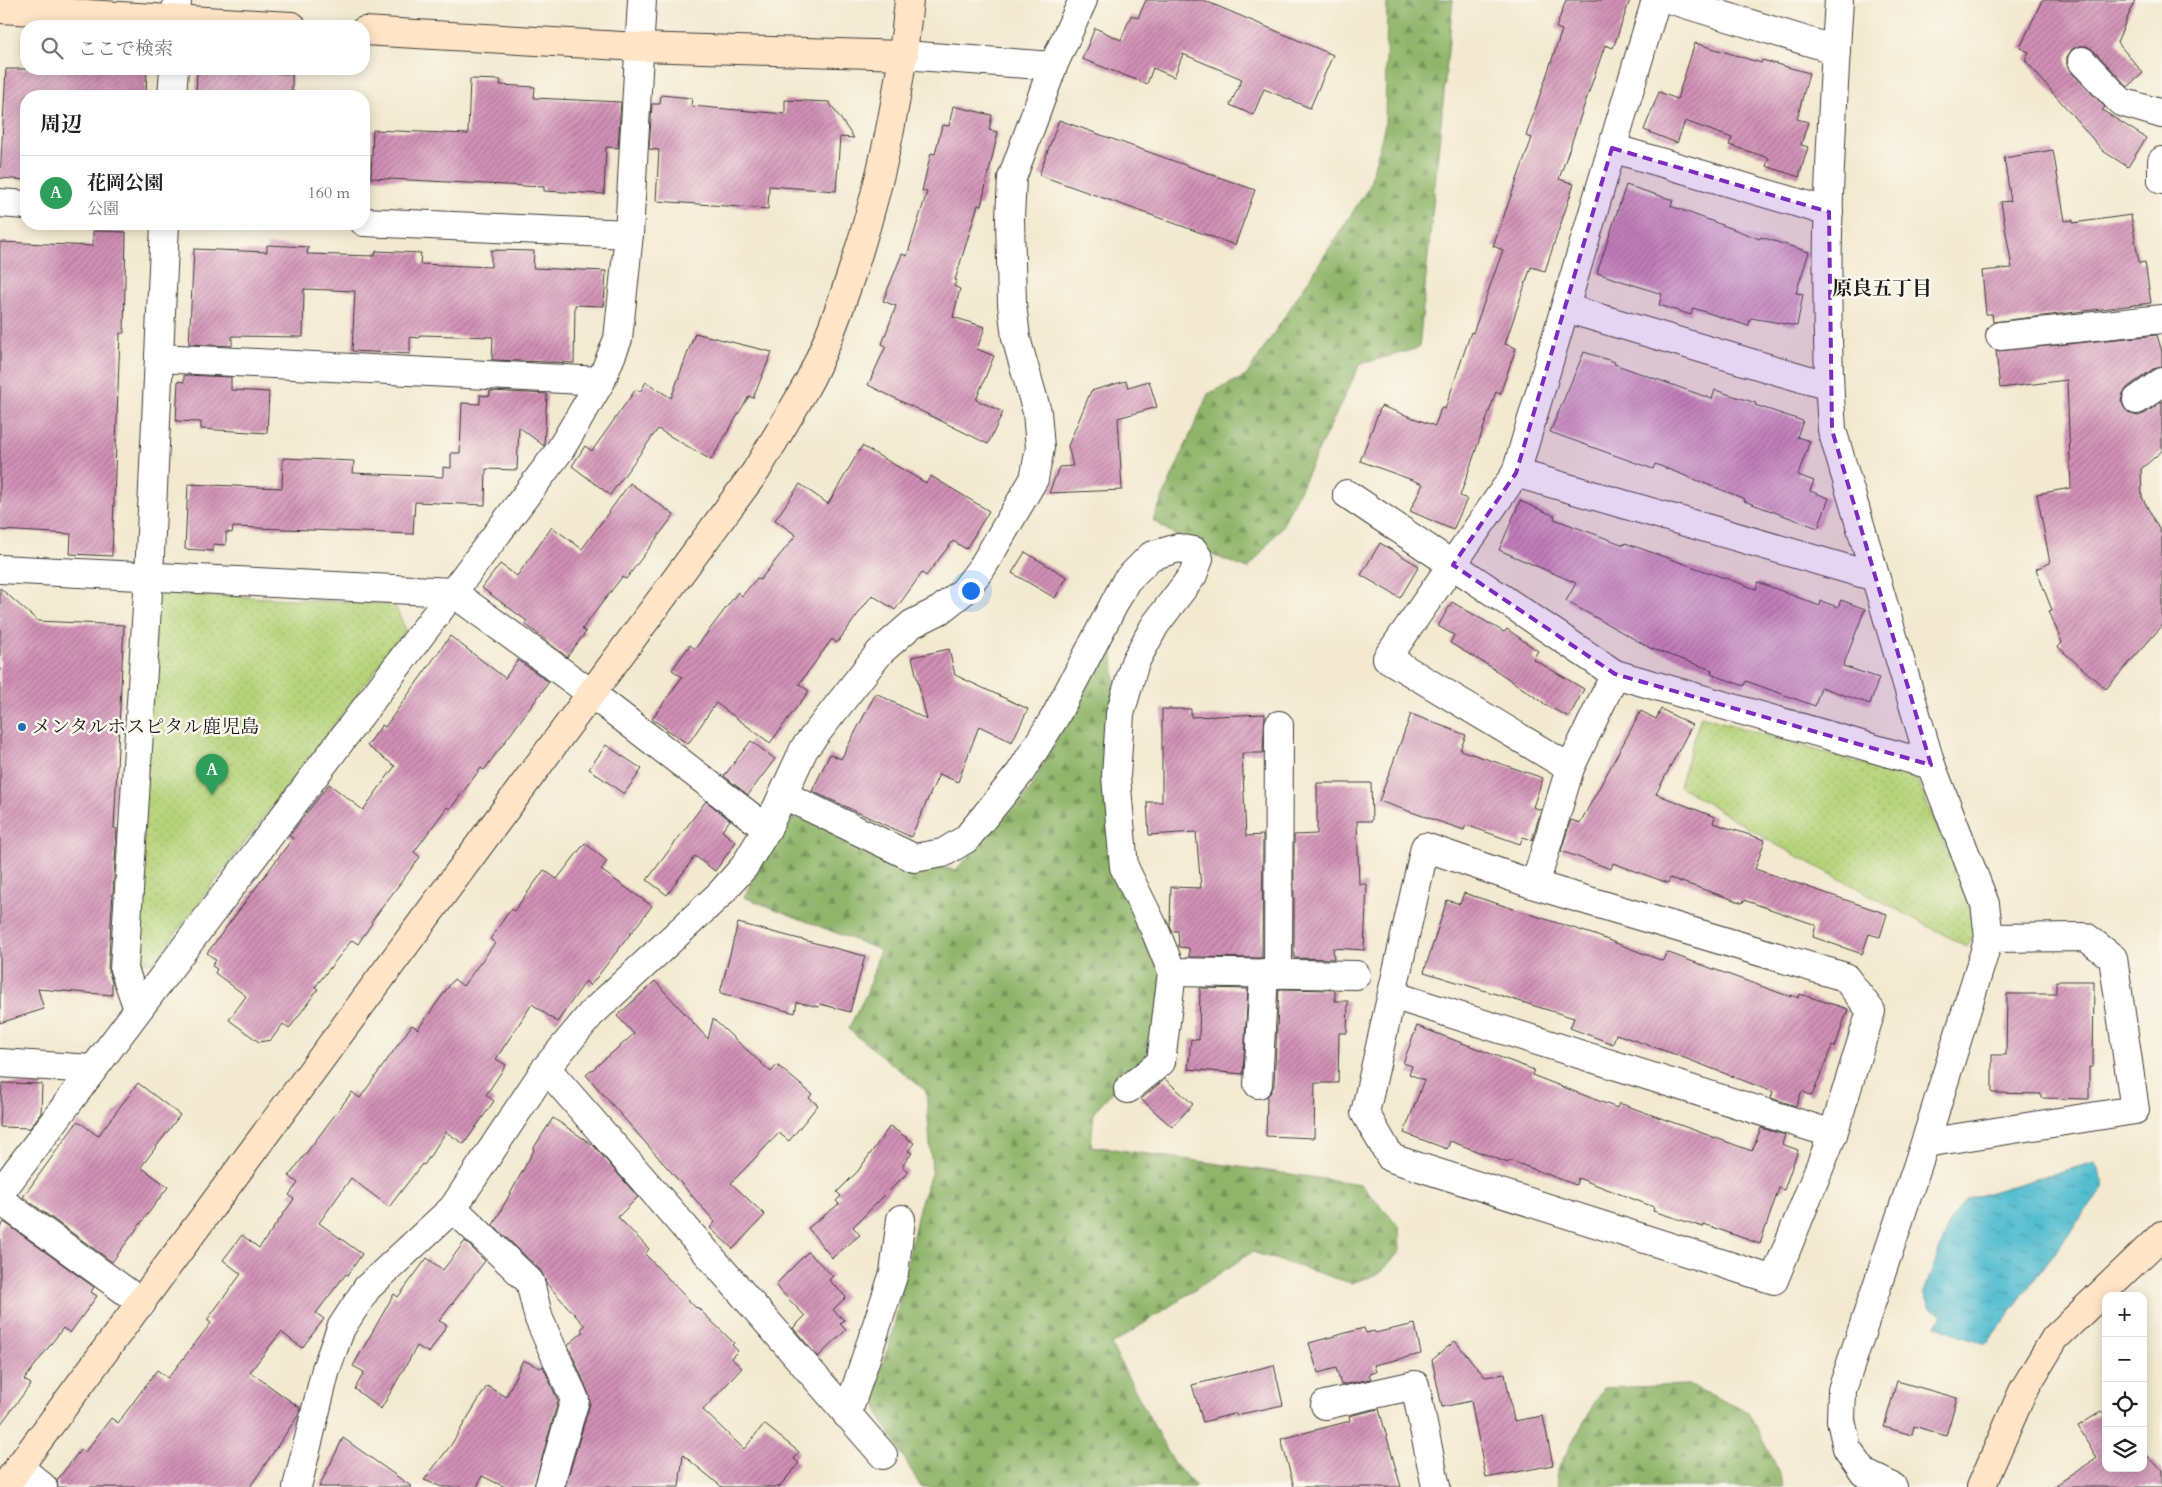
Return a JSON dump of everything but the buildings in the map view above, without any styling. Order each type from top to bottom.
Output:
[{"type":"street","points":[[0,1192],[560,450],[601,381],[618,339],[629,234],[642,0]]},
{"type":"street","points":[[43,1487],[12,1477],[756,471],[810,378],[839,310],[859,252],[886,154],[904,55],[909,0]]},
{"type":"street","points":[[297,1487],[326,1370],[341,1328],[367,1288],[453,1208],[546,1068],[591,1014],[719,895],[744,866],[767,829],[804,749],[880,652],[912,624],[940,610],[964,590],[983,566],[1034,479],[1040,448],[1038,421],[1016,338],[1012,304],[1011,186],[1022,144],[1052,66],[1083,0]]},
{"type":"street","points":[[1570,768],[1387,658],[1516,473],[1656,0]]},
{"type":"street","points":[[1672,0],[1836,50]]},
{"type":"street","points":[[1839,0],[1828,212],[1828,386],[1832,430],[1931,765],[1986,904],[1988,938],[1925,1143],[1842,1390],[1841,1420],[1847,1448],[1864,1473],[1893,1487]]},
{"type":"street","points":[[0,9],[176,15],[229,20]]},
{"type":"street","points":[[370,31],[639,48],[904,55],[1052,66]]},
{"type":"street","points":[[2082,61],[2121,102],[2162,114]]},
{"type":"street","points":[[172,90],[174,75]]},
{"type":"street","points":[[1612,148],[1828,212]]},
{"type":"street","points":[[2162,161],[2162,180]]},
{"type":"street","points":[[0,203],[20,205]]},
{"type":"street","points":[[370,222],[629,234]]},
{"type":"street","points":[[138,1009],[124,969],[149,576],[165,230]]},
{"type":"street","points":[[1565,308],[1828,386]]},
{"type":"street","points":[[2000,336],[2162,319]]},
{"type":"street","points":[[159,358],[601,381]]},
{"type":"street","points":[[2137,400],[2162,382]]},
{"type":"street","points":[[1516,473],[1875,577]]},
{"type":"street","points":[[1347,494],[1615,674],[1931,765]]},
{"type":"street","points":[[784,795],[914,858],[943,853],[966,840],[1020,773],[1055,717],[1126,581],[1151,556],[1178,548],[1194,551],[1199,559],[1193,575],[1155,625],[1135,662],[1120,714],[1116,777],[1124,866],[1154,928],[1172,972],[1161,1062],[1128,1089]]},
{"type":"street","points":[[0,569],[452,592],[592,694],[767,829]]},
{"type":"street","points":[[1535,885],[1570,768],[1615,674]]},
{"type":"street","points":[[1258,1084],[1271,973],[1279,725]]},
{"type":"street","points":[[1425,847],[1535,885],[1845,978],[1872,1011],[1833,1134],[1774,1280],[1391,1158],[1365,1113],[1392,995],[1425,847]]},
{"type":"street","points":[[1925,1143],[2136,1110],[2113,958],[2086,937],[1988,938]]},
{"type":"street","points":[[1172,972],[1356,974]]},
{"type":"street","points":[[1392,995],[1833,1134]]},
{"type":"street","points":[[0,1063],[92,1069]]},
{"type":"street","points":[[546,1068],[883,1455]]},
{"type":"street","points":[[0,1200],[142,1303]]},
{"type":"street","points":[[453,1208],[530,1282],[539,1319],[575,1400],[549,1487]]},
{"type":"street","points":[[848,1414],[894,1272],[901,1219]]},
{"type":"street","points":[[1981,1487],[2023,1391],[2055,1338],[2158,1245]]},
{"type":"street","points":[[1325,1405],[1415,1386],[1436,1487]]},
{"type":"highlighted area","points":[[1612,148],[1829,212],[1832,430],[1931,765],[1615,674],[1453,565],[1516,473]]},
{"type":"green space","points":[[1387,0],[1453,0],[1419,348],[1360,364],[1282,526],[1248,569],[1192,547],[1153,520],[1208,394],[1246,376],[1369,187],[1385,125]]},
{"type":"green space","points":[[164,593],[394,604],[406,630],[153,963],[135,960],[154,602]]},
{"type":"green space","points":[[1112,634],[1115,690],[1107,800],[1165,974],[1149,1053],[1094,1111],[1091,1146],[1360,1184],[1399,1226],[1400,1251],[1379,1274],[1351,1283],[1252,1252],[1111,1345],[1173,1462],[1196,1487],[921,1487],[879,1415],[874,1389],[892,1335],[919,1208],[932,1171],[926,1091],[848,1029],[867,993],[880,950],[744,897],[790,810],[912,863],[956,870],[1030,790]]},
{"type":"green space","points":[[1701,716],[1917,780],[1972,910],[1976,929],[1967,947],[1775,844],[1679,786]]},
{"type":"green space","points":[[1689,1385],[1748,1412],[1773,1459],[1784,1487],[1558,1487],[1557,1470],[1603,1388]]},
{"type":"water","points":[[2095,1162],[2105,1185],[1986,1344],[1936,1326],[1942,1314],[1931,1308],[1924,1292],[1951,1219],[1967,1199]]},
{"type":"place","name":"メンタルホスピタル鹿児島","points":[[22,727]]},
{"type":"place","name":"花岡公園","points":[[212,795]]},
{"type":"district","name":"原良五丁目","points":[[1882,288]]}]
